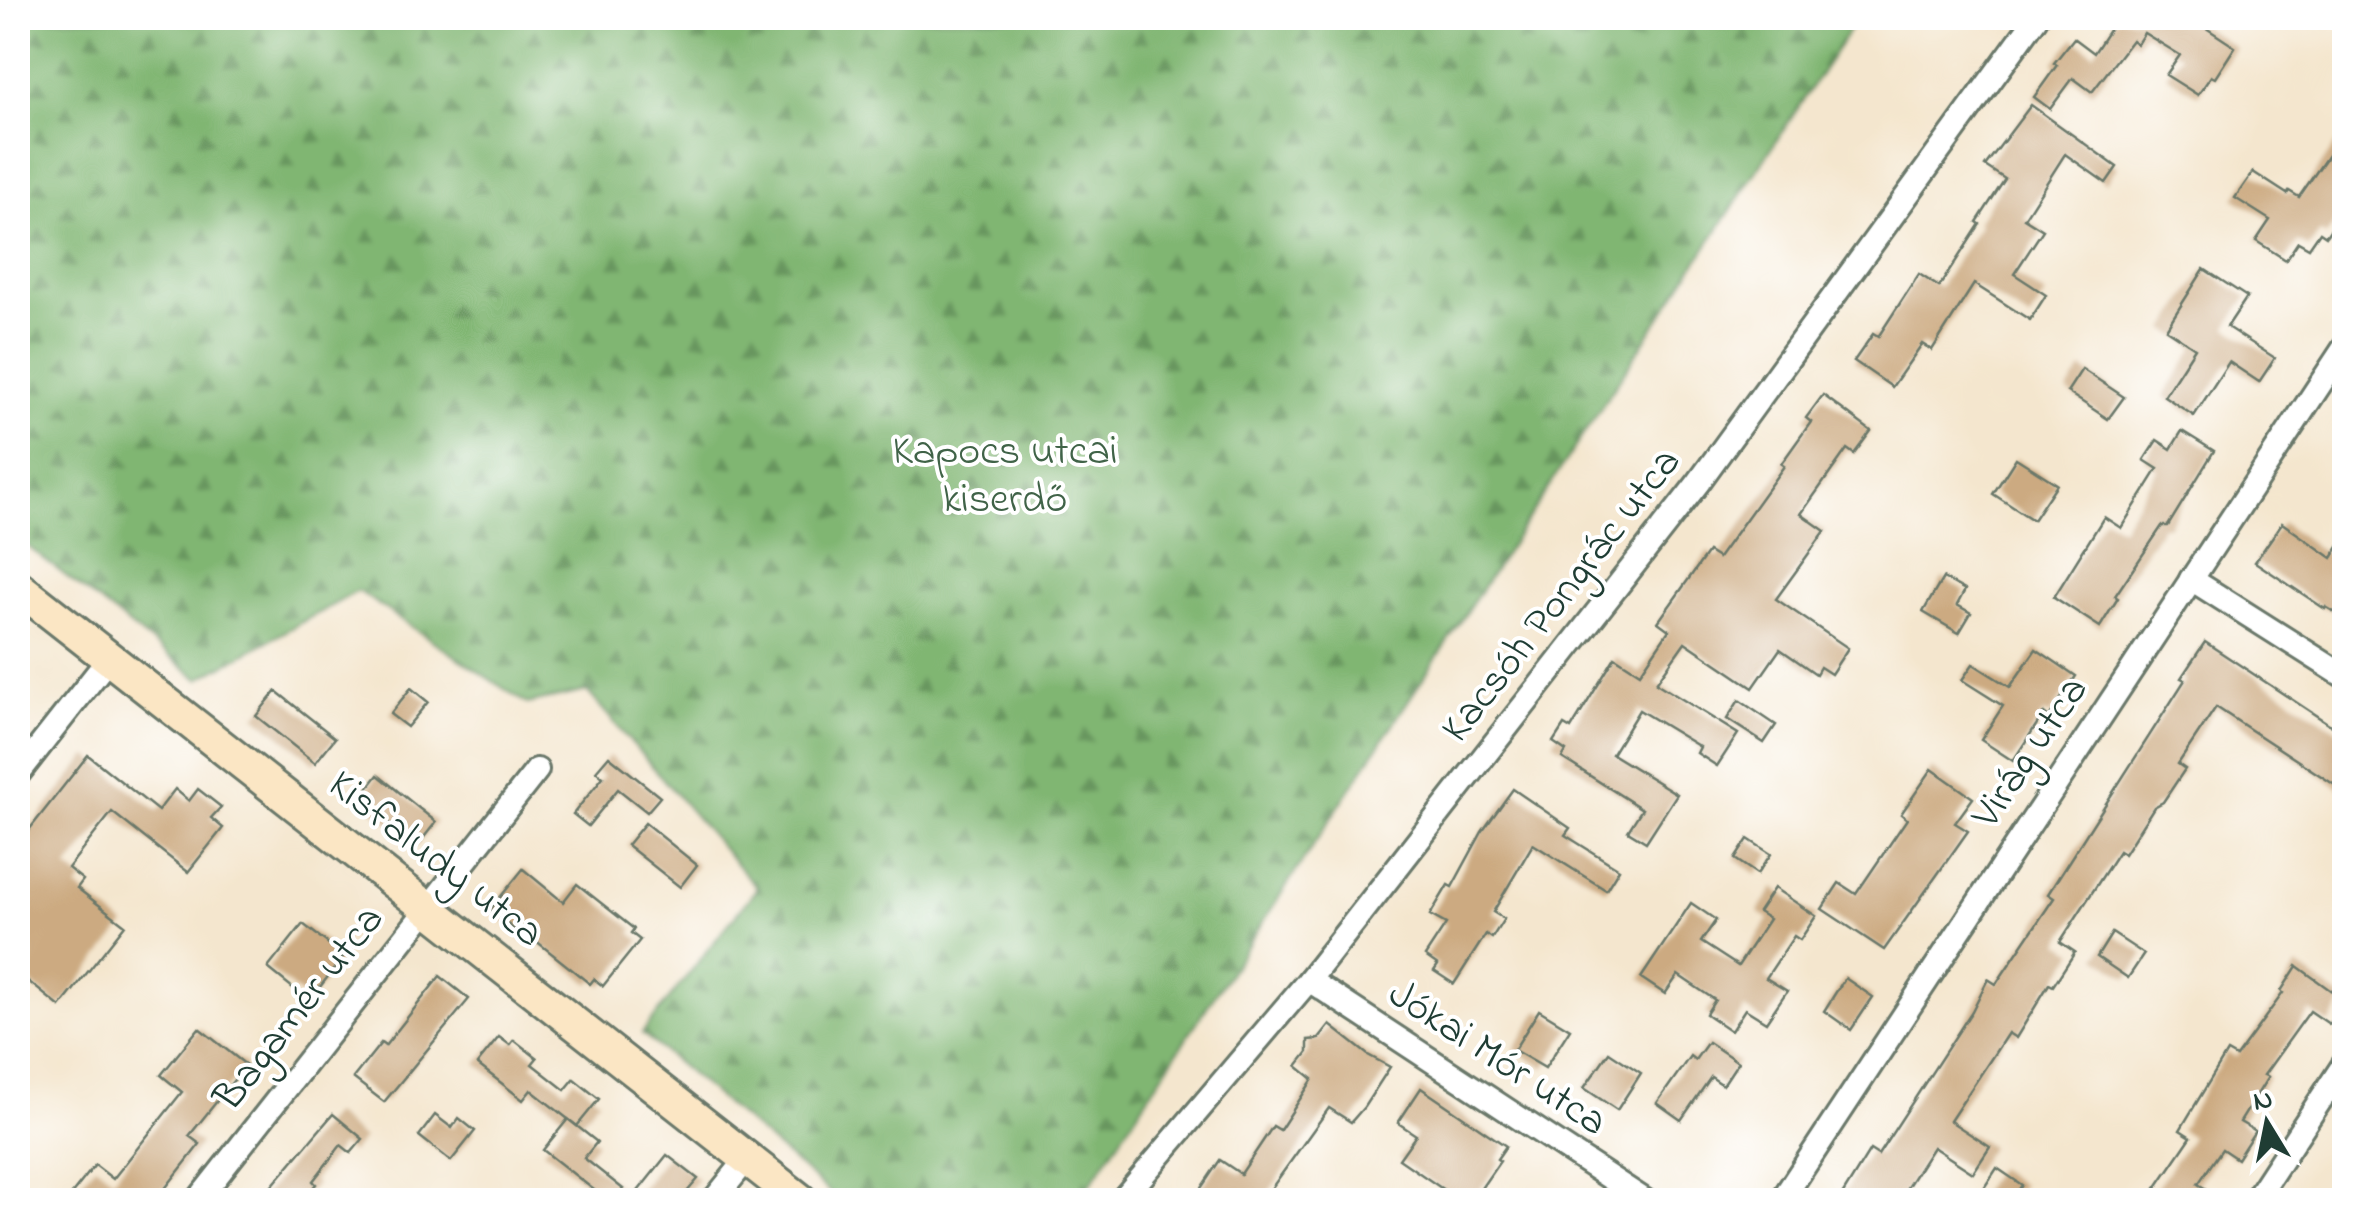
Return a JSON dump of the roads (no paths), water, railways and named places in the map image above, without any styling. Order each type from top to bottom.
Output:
[{"type":"street","name":"Kacsóh Pongrác utca","points":[[1122,1200],[1309,980],[1698,483],[2036,18]]},
{"type":"street","name":"Virág utca","points":[[1782,1200],[2344,348]]},
{"type":"street","points":[[2191,580],[2344,676]]},
{"type":"street","name":"Kisfaludy utca","points":[[18,587],[800,1200]]},
{"type":"street","points":[[18,774],[110,657]]},
{"type":"street","name":"Bagamér utca","points":[[198,1200],[537,770]]},
{"type":"street","name":"Jókai Mór utca","points":[[1309,980],[1644,1200]]},
{"type":"street","points":[[2255,1200],[2344,1064]]},
{"type":"street","points":[[714,1200],[747,1158]]},
{"type":"park label","name":"Kapocs utcai kiserdő","points":[[1005,476]]}]
